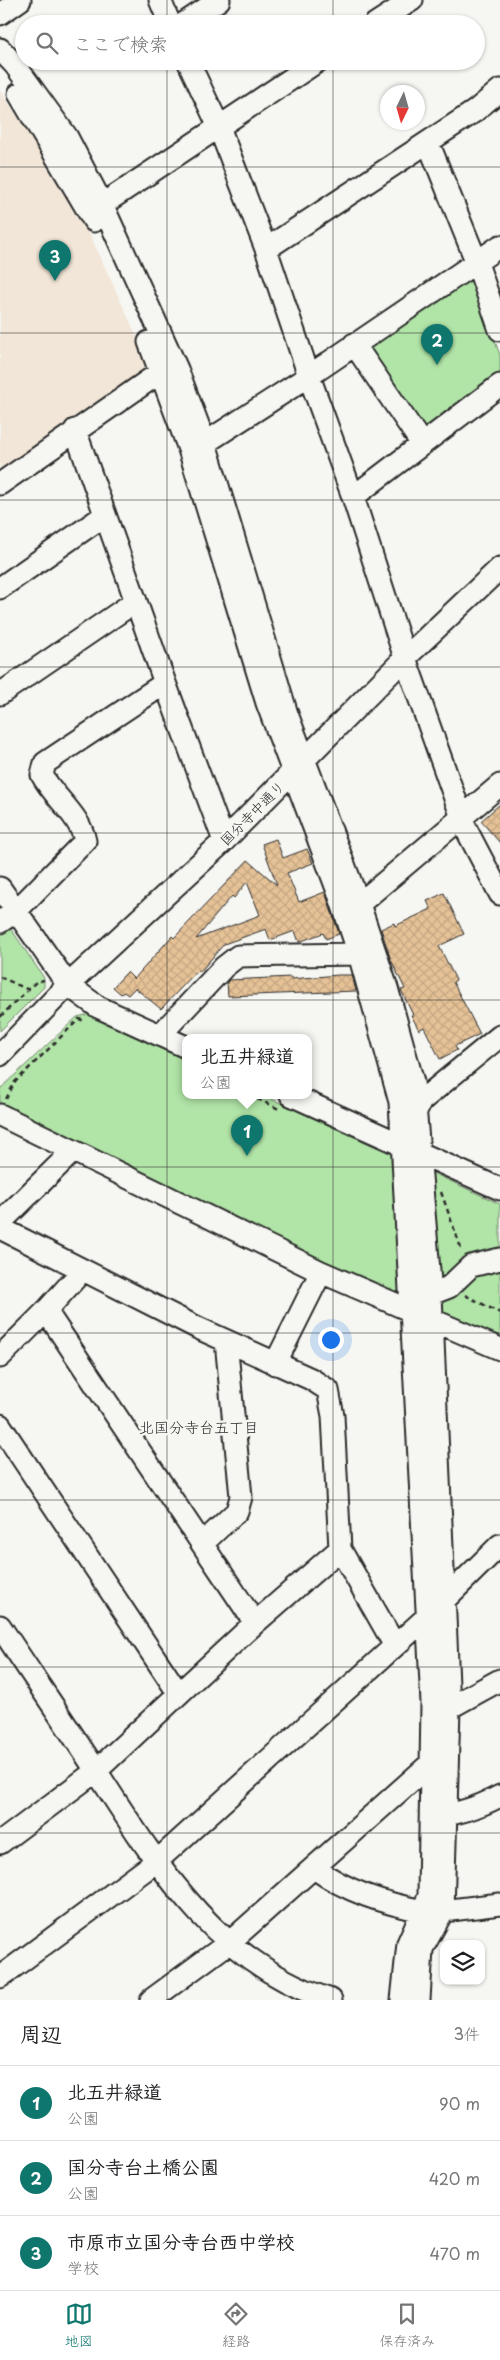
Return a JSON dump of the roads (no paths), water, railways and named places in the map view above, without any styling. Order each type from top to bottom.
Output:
[{"type":"street","points":[[0,14],[20,0]]},
{"type":"street","points":[[160,0],[166,15]]},
{"type":"street","points":[[196,15],[218,0]]},
{"type":"street","points":[[389,15],[412,0]]},
{"type":"street","points":[[0,49],[15,65]]},
{"type":"street","points":[[0,64],[96,208],[158,325],[287,714],[298,766],[359,954],[400,1102],[411,1149],[431,1294],[422,1316],[428,1616],[432,1703],[431,1763],[439,1815]]},
{"type":"street","points":[[19,70],[66,137],[162,371],[197,446]]},
{"type":"street","points":[[192,70],[219,127],[266,249],[353,497],[405,658],[463,816],[466,830],[497,881]]},
{"type":"street","points":[[96,208],[304,70]]},
{"type":"street","points":[[266,249],[475,111],[500,90]]},
{"type":"street","points":[[428,142],[477,263],[500,330]]},
{"type":"street","points":[[197,446],[309,376],[500,246]]},
{"type":"street","points":[[354,344],[422,444]]},
{"type":"street","points":[[0,484],[162,371]]},
{"type":"street","points":[[353,497],[500,385]]},
{"type":"street","points":[[76,430],[165,683],[224,840]]},
{"type":"street","points":[[0,588],[105,515]]},
{"type":"street","name":"国分寺中通り","points":[[0,1055],[68,985],[224,840],[405,658],[500,568]]},
{"type":"street","points":[[0,694],[136,601]]},
{"type":"street","points":[[8,916],[86,841],[83,829],[42,775],[45,763],[165,683]]},
{"type":"street","points":[[298,766],[359,904],[387,988],[413,1082],[416,1112],[411,1149],[422,1316],[445,1598],[449,1708],[439,1815],[433,1911],[422,1949],[419,2000]]},
{"type":"street","points":[[359,904],[500,785]]},
{"type":"street","points":[[0,888],[8,916],[68,985],[98,1007],[182,1045]]},
{"type":"street","points":[[160,1036],[224,967],[238,956],[359,954]]},
{"type":"street","points":[[416,1112],[421,1101],[500,1036]]},
{"type":"street","points":[[300,1099],[500,1189]]},
{"type":"street","points":[[2,1109],[72,1152],[321,1272],[500,1349]]},
{"type":"street","points":[[0,1223],[72,1152]]},
{"type":"street","points":[[0,1228],[226,1341],[275,1364],[312,1378],[328,1390],[333,1416],[340,1549],[394,1644]]},
{"type":"street","points":[[431,1294],[449,1287],[471,1266],[500,1260]]},
{"type":"street","points":[[0,1357],[46,1311],[82,1270]]},
{"type":"street","points":[[275,1364],[321,1272]]},
{"type":"street","points":[[46,1311],[256,1624]]},
{"type":"street","points":[[202,1544],[238,1511],[241,1497],[226,1341]]},
{"type":"street","points":[[0,1426],[179,1694]]},
{"type":"street","points":[[0,1977],[157,1861],[394,1644],[428,1616],[500,1545]]},
{"type":"street","points":[[2,1836],[96,1771],[340,1549]]},
{"type":"street","points":[[0,1626],[96,1771],[183,1897],[210,1926],[256,1963],[303,1995],[331,2000]]},
{"type":"street","points":[[449,1708],[500,1680]]},
{"type":"street","points":[[151,2000],[230,1942],[431,1763]]},
{"type":"street","points":[[439,1815],[481,1806],[500,1796]]},
{"type":"street","points":[[314,1868],[335,1883],[367,1897],[433,1911],[500,1904]]},
{"type":"street","points":[[402,2000],[408,1943],[433,1911]]},
{"type":"place","name":"市原市立国分寺台西中学校","points":[[55,281]]},
{"type":"place","name":"国分寺台土橋公園","points":[[437,365]]},
{"type":"place","name":"北五井緑道","points":[[247,1156]]},
{"type":"district","name":"北国分寺台五丁目","points":[[199,1426]]}]
